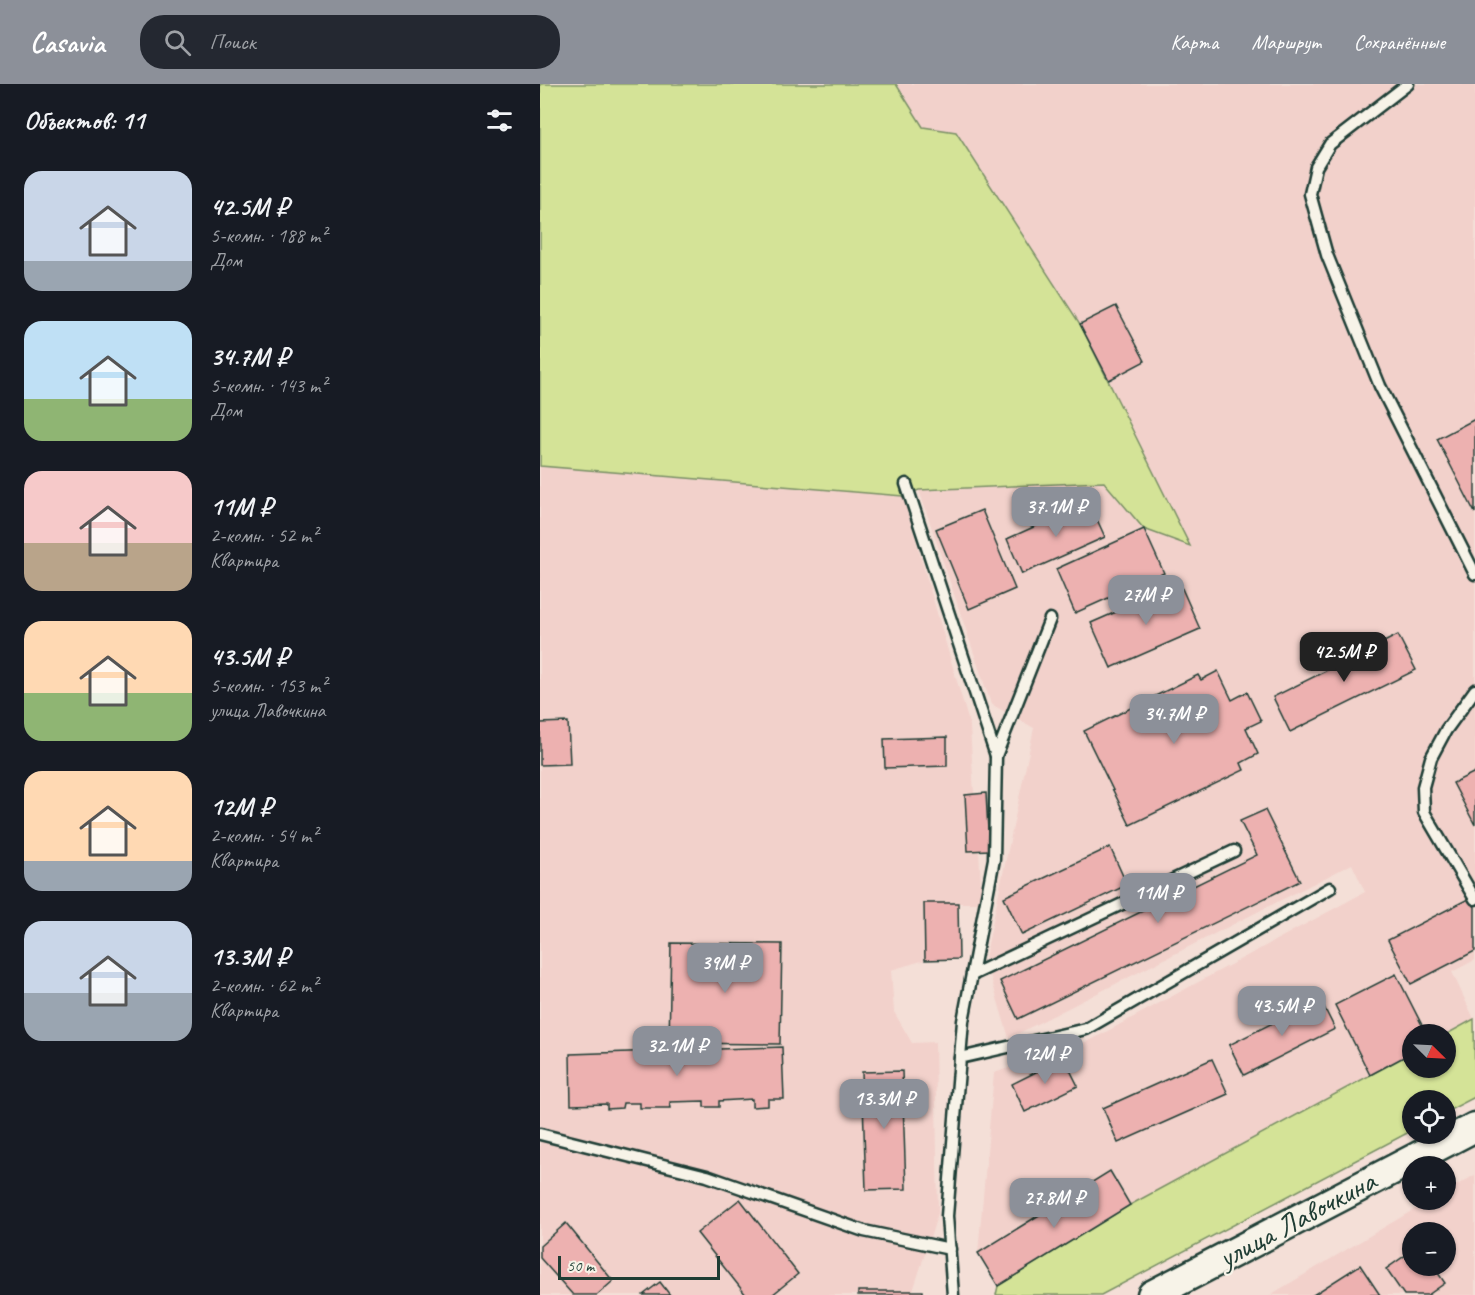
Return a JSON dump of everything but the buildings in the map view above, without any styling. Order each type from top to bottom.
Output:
[{"type":"main road","name":"улица Лавочкина","points":[[1152,1295],[1475,1127]]},
{"type":"lane","points":[[1408,84],[1330,144],[1316,167],[1310,194],[1327,255],[1380,386],[1475,574]]},
{"type":"lane","points":[[906,484],[996,756],[994,859],[972,975],[960,1058],[947,1216],[953,1295]]},
{"type":"lane","points":[[996,756],[1050,619]]},
{"type":"lane","points":[[1475,690],[1446,730],[1431,758],[1423,787],[1424,812],[1475,899]]},
{"type":"lane","points":[[972,975],[1234,851]]},
{"type":"lane","points":[[960,1058],[1086,1029],[1330,888]]},
{"type":"lane","points":[[540,1134],[707,1176],[864,1231],[950,1249]]},
{"type":"shaded area","points":[[896,84],[1475,84],[1475,960],[1452,972],[1474,1019],[1456,1029],[1456,1024],[1402,1024],[1402,1058],[1130,1205],[998,1286],[978,1253],[994,1073],[1091,1040],[1365,892],[1352,864],[1009,1038],[985,958],[1034,728],[991,704],[919,490],[1105,482],[1144,529]]},
{"type":"shaded area","points":[[540,466],[903,496],[970,726],[974,794],[986,793],[989,850],[979,851],[982,903],[958,903],[959,959],[925,960],[891,970],[894,1012],[912,1043],[935,1042],[938,1213],[913,1291],[923,1291],[923,1295],[540,1295]]},
{"type":"shaded area","points":[[1475,1175],[1475,1295],[1270,1295],[1413,1210],[1456,1210],[1456,1185]]},
{"type":"green space","points":[[540,84],[896,84],[923,127],[956,132],[1080,324],[1190,546],[1144,529],[1104,482],[919,490],[903,496],[540,466]]},
{"type":"green space","points":[[1474,1019],[1475,1097],[1456,1107],[1456,1090],[1402,1090],[1402,1136],[1101,1295],[996,1295],[998,1286],[1130,1205],[1402,1058],[1402,1078],[1456,1078],[1456,1029]]}]
